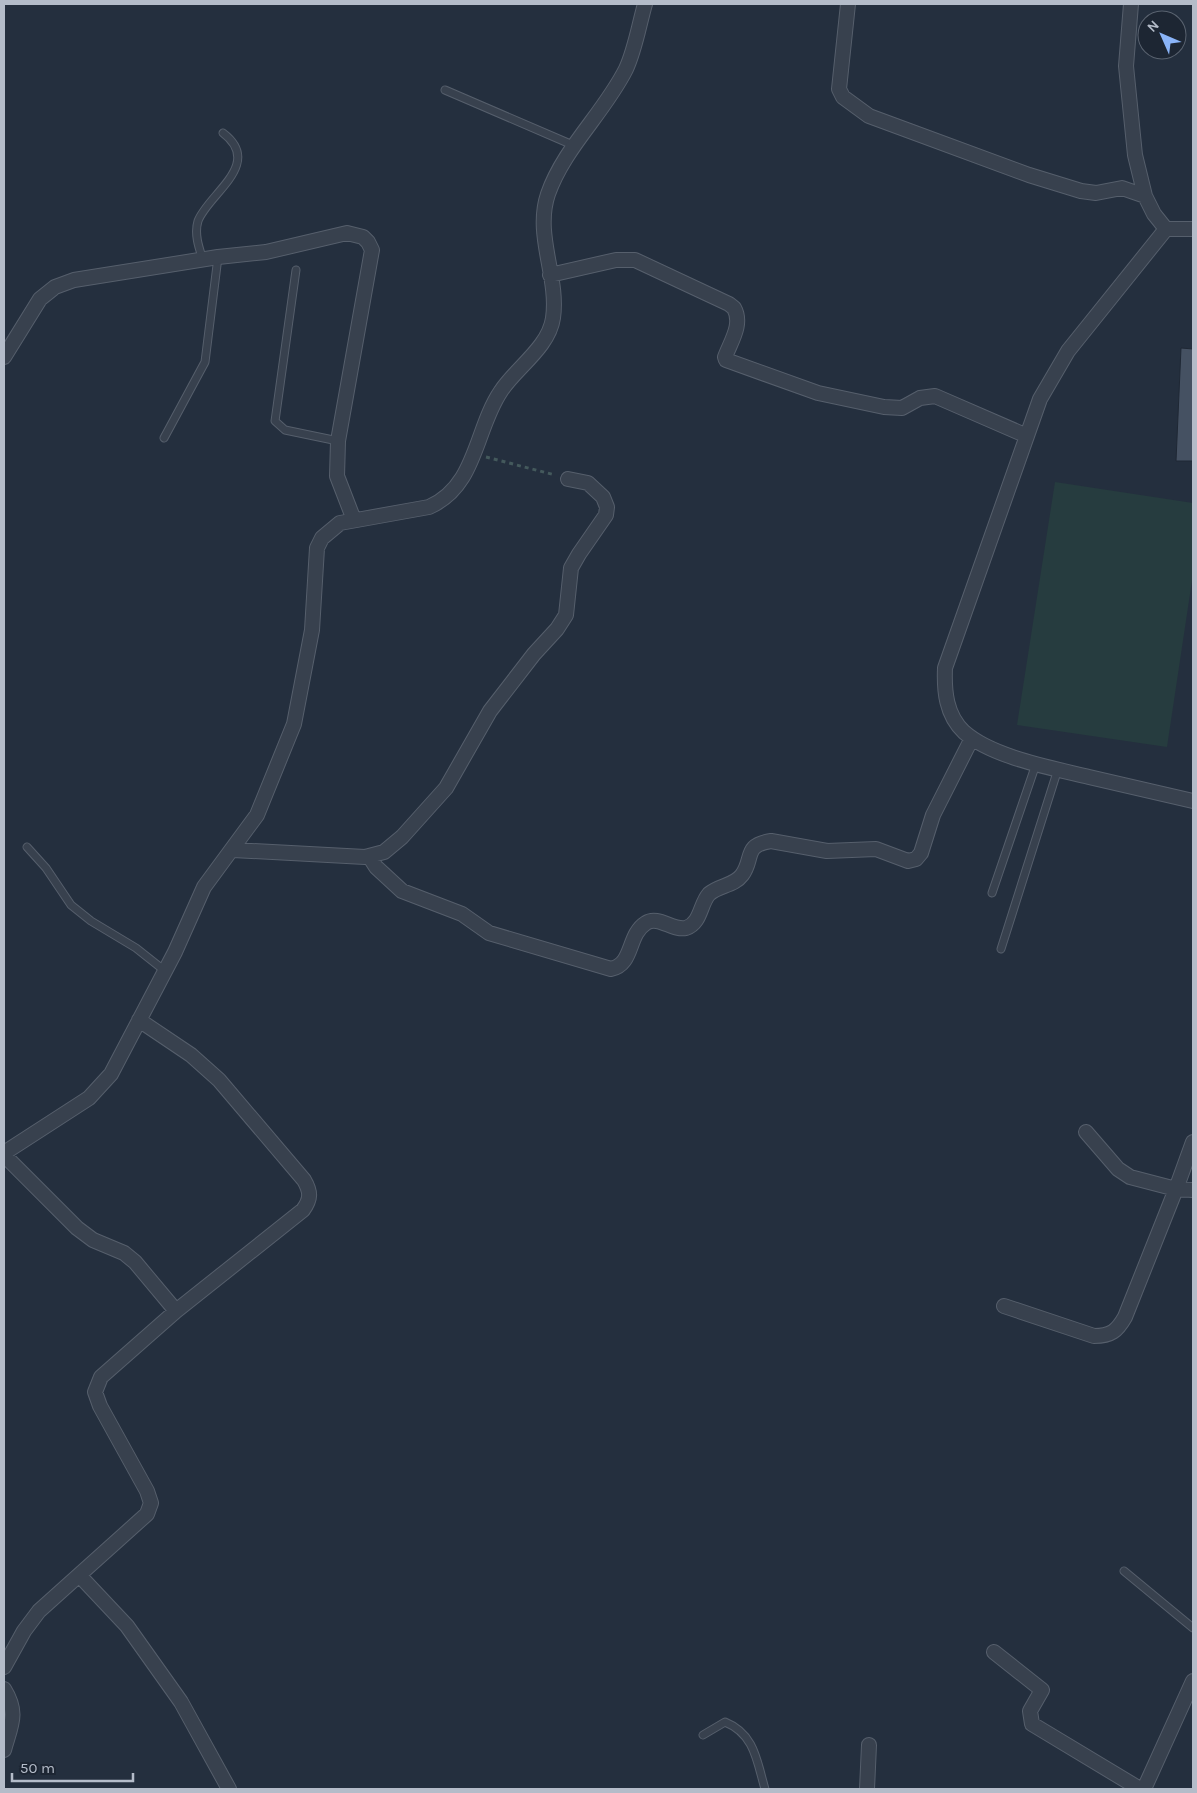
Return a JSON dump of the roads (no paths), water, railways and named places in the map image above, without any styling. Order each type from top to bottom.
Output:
[{"type":"street","points":[[176,1311],[135,1262],[124,1253],[93,1240],[85,1234],[4,1154],[90,1098],[111,1074],[166,971],[204,887],[257,815],[294,724],[312,630],[317,548],[322,538],[340,523],[430,507],[441,502],[452,492],[476,454],[489,415],[501,391],[542,341],[553,320],[554,299],[544,216],[548,195],[560,169],[626,69],[645,4]]},
{"type":"street","points":[[848,4],[840,90],[843,97],[869,116],[1028,175],[1080,191],[1096,193],[1122,188],[1145,196]]},
{"type":"street","points":[[1131,4],[1126,66],[1135,155],[1145,196],[1154,214],[1166,229]]},
{"type":"street","points":[[1166,229],[1193,229]]},
{"type":"street","points":[[1166,229],[1068,351],[1040,399],[945,668],[944,687],[947,704],[953,717],[963,731],[981,744],[1036,764],[1193,801]]},
{"type":"street","points":[[4,357],[40,299],[55,287],[74,280],[218,257],[266,252],[347,232],[358,235],[368,242],[372,250],[338,441],[337,476],[354,520]]},
{"type":"street","points":[[550,275],[616,260],[644,262],[734,308],[738,316],[738,324],[725,357],[726,360],[818,393],[884,407],[902,408],[920,398],[935,396],[1027,436]]},
{"type":"street","points":[[233,850],[370,856],[384,852],[402,837],[446,788],[490,711],[534,654],[557,629],[566,615],[571,568],[606,515],[607,507],[603,497],[588,483],[568,479]]},
{"type":"street","points":[[370,856],[376,867],[402,891],[462,914],[489,933],[611,969],[618,968],[624,962],[637,932],[645,923],[652,920],[680,929],[689,927],[695,921],[708,896],[713,891],[731,884],[743,874],[752,849],[764,842],[771,841],[827,851],[876,849],[908,861],[916,859],[920,853],[933,815],[972,738]]},
{"type":"street","points":[[4,1667],[24,1631],[39,1611],[147,1514],[151,1503],[147,1491],[100,1406],[95,1392],[101,1377],[176,1311],[303,1210],[310,1201],[310,1190],[219,1080],[191,1055],[139,1020]]},
{"type":"street","points":[[1086,1132],[1118,1169],[1130,1177],[1176,1189],[1193,1190]]},
{"type":"street","points":[[1004,1306],[1094,1336],[1105,1336],[1117,1331],[1125,1317],[1193,1142]]},
{"type":"street","points":[[79,1576],[127,1626],[181,1702],[229,1789]]},
{"type":"street","points":[[994,1652],[1042,1690],[1030,1711],[1032,1724],[1140,1789]]},
{"type":"street","points":[[1144,1789],[1193,1681]]},
{"type":"street","points":[[4,1689],[11,1700],[14,1714],[4,1750]]},
{"type":"street","points":[[867,1789],[869,1745]]},
{"type":"lane","points":[[446,90],[575,146]]},
{"type":"lane","points":[[202,260],[197,237],[197,223],[204,209],[228,182],[236,166],[237,152],[233,140],[223,133]]},
{"type":"lane","points":[[164,438],[204,362],[218,257]]},
{"type":"lane","points":[[296,270],[275,421],[285,430],[338,441]]},
{"type":"lane","points":[[992,893],[1036,764]]},
{"type":"lane","points":[[1001,949],[1058,769]]},
{"type":"lane","points":[[27,847],[46,868],[71,905],[91,921],[136,948],[166,971]]},
{"type":"lane","points":[[1124,1571],[1193,1628]]},
{"type":"lane","points":[[703,1735],[726,1722],[738,1727],[753,1744],[765,1789]]}]
